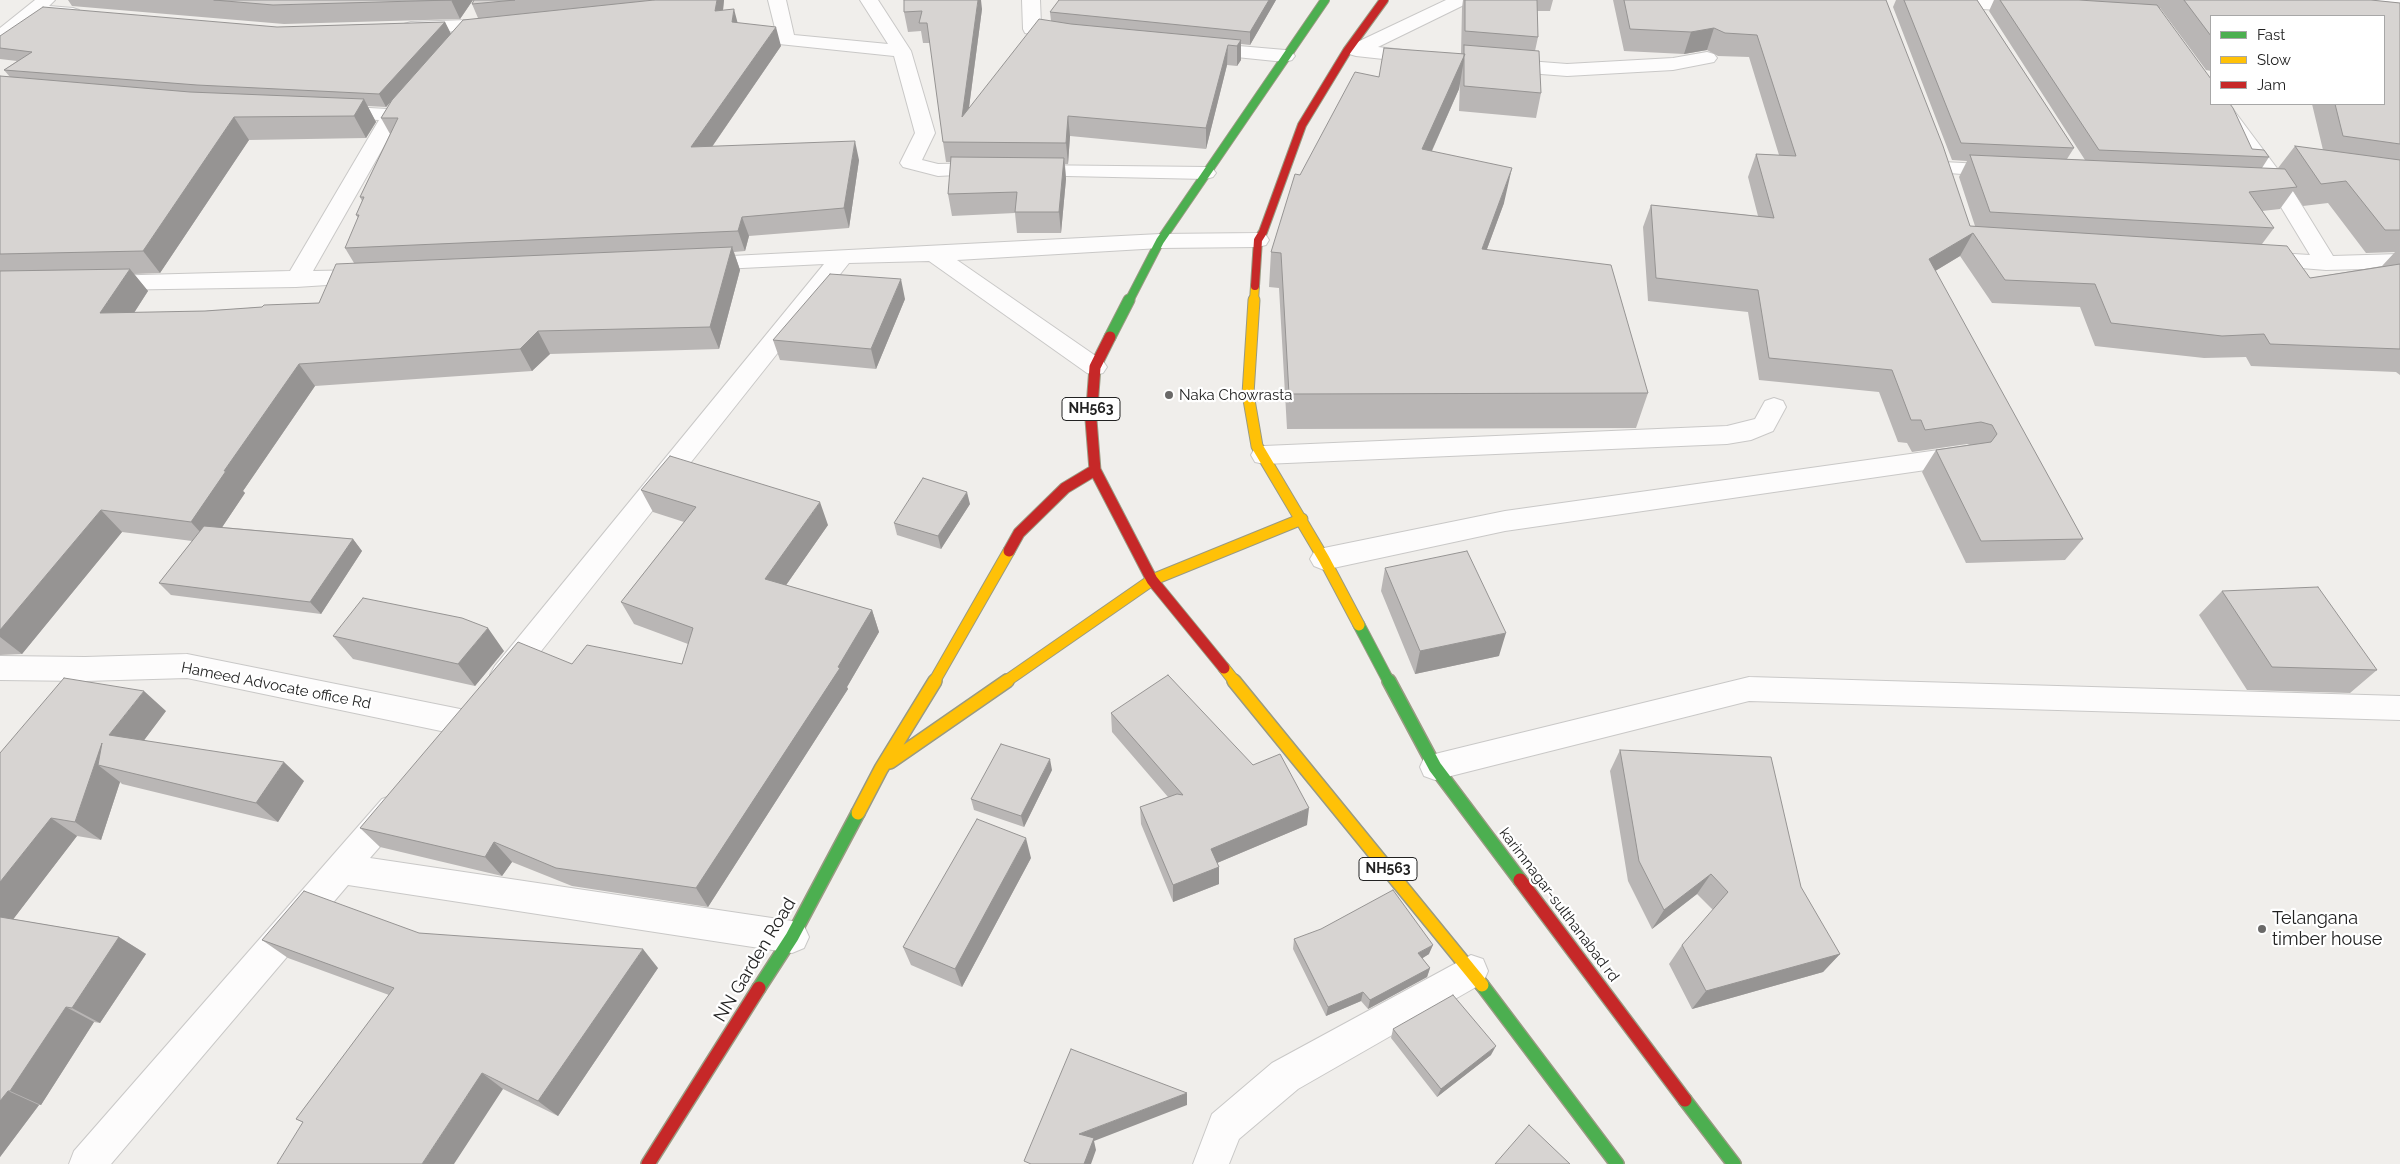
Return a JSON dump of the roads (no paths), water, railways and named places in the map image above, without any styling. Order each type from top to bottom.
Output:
[{"type":"main road","name":"NH563","points":[[1325,0],[1160,241],[1095,367],[1091,420],[1095,470],[1152,580],[1471,971],[1617,1164]]},
{"type":"main road","points":[[1258,240],[1263,232],[1302,125],[1384,0]]},
{"type":"main road","name":"karimnagar-sulthanabad rd","points":[[1258,240],[1248,394],[1258,446],[1302,519],[1435,767],[1734,1164]]},
{"type":"main road","name":"NN Garden Road","points":[[648,1164],[792,937],[881,768],[966,629],[1019,533],[1066,488],[1095,470]]},
{"type":"main road","points":[[881,768],[1152,580],[1302,519]]},
{"type":"street","points":[[777,0],[786,40],[902,51]]},
{"type":"street","points":[[869,0],[902,51],[925,133],[910,163],[938,170],[1206,173]]},
{"type":"street","points":[[1031,0],[1032,29],[1083,37]]},
{"type":"street","points":[[1352,51],[1460,0]]},
{"type":"street","points":[[1922,0],[1977,11],[2049,8]]},
{"type":"street","points":[[2377,0],[2400,4]]},
{"type":"street","points":[[0,36],[38,5],[90,15]]},
{"type":"street","points":[[390,29],[467,34],[479,6]]},
{"type":"street","points":[[1189,47],[1285,56]]},
{"type":"street","points":[[1352,51],[1435,58]]},
{"type":"street","points":[[1484,64],[1567,70],[1673,64],[1706,58]]},
{"type":"street","points":[[296,280],[392,115],[417,88]]},
{"type":"street","points":[[2220,105],[2277,183],[2326,263]]},
{"type":"street","points":[[314,111],[392,115]]},
{"type":"street","points":[[2257,156],[2286,161]]},
{"type":"street","points":[[1942,168],[2022,172]]},
{"type":"street","points":[[2248,182],[2277,183]]},
{"type":"street","points":[[683,263],[901,253],[934,254],[1160,241],[1258,240]]},
{"type":"street","points":[[934,254],[1095,367]]},
{"type":"street","points":[[447,745],[842,256]]},
{"type":"street","points":[[2236,258],[2326,263],[2400,261]]},
{"type":"street","points":[[79,284],[296,280],[385,276]]},
{"type":"street","points":[[1264,455],[1727,435],[1751,431],[1764,425],[1774,407]]},
{"type":"street","points":[[1324,559],[1505,521],[1967,455]]},
{"type":"street","name":"Hameed Advocate office Rd","points":[[0,668],[85,670],[187,666],[479,707]]},
{"type":"street","points":[[67,693],[85,670]]},
{"type":"street","points":[[1435,767],[1749,689],[2400,708]]},
{"type":"street","points":[[87,1164],[410,789]]},
{"type":"street","points":[[342,870],[792,937]]},
{"type":"street","points":[[1211,1164],[1224,1127],[1285,1076],[1471,971]]},
{"type":"place","name":"Naka Chowrasta","points":[[1169,395]]},
{"type":"place","name":"Telangana timber house","points":[[2262,929]]}]
